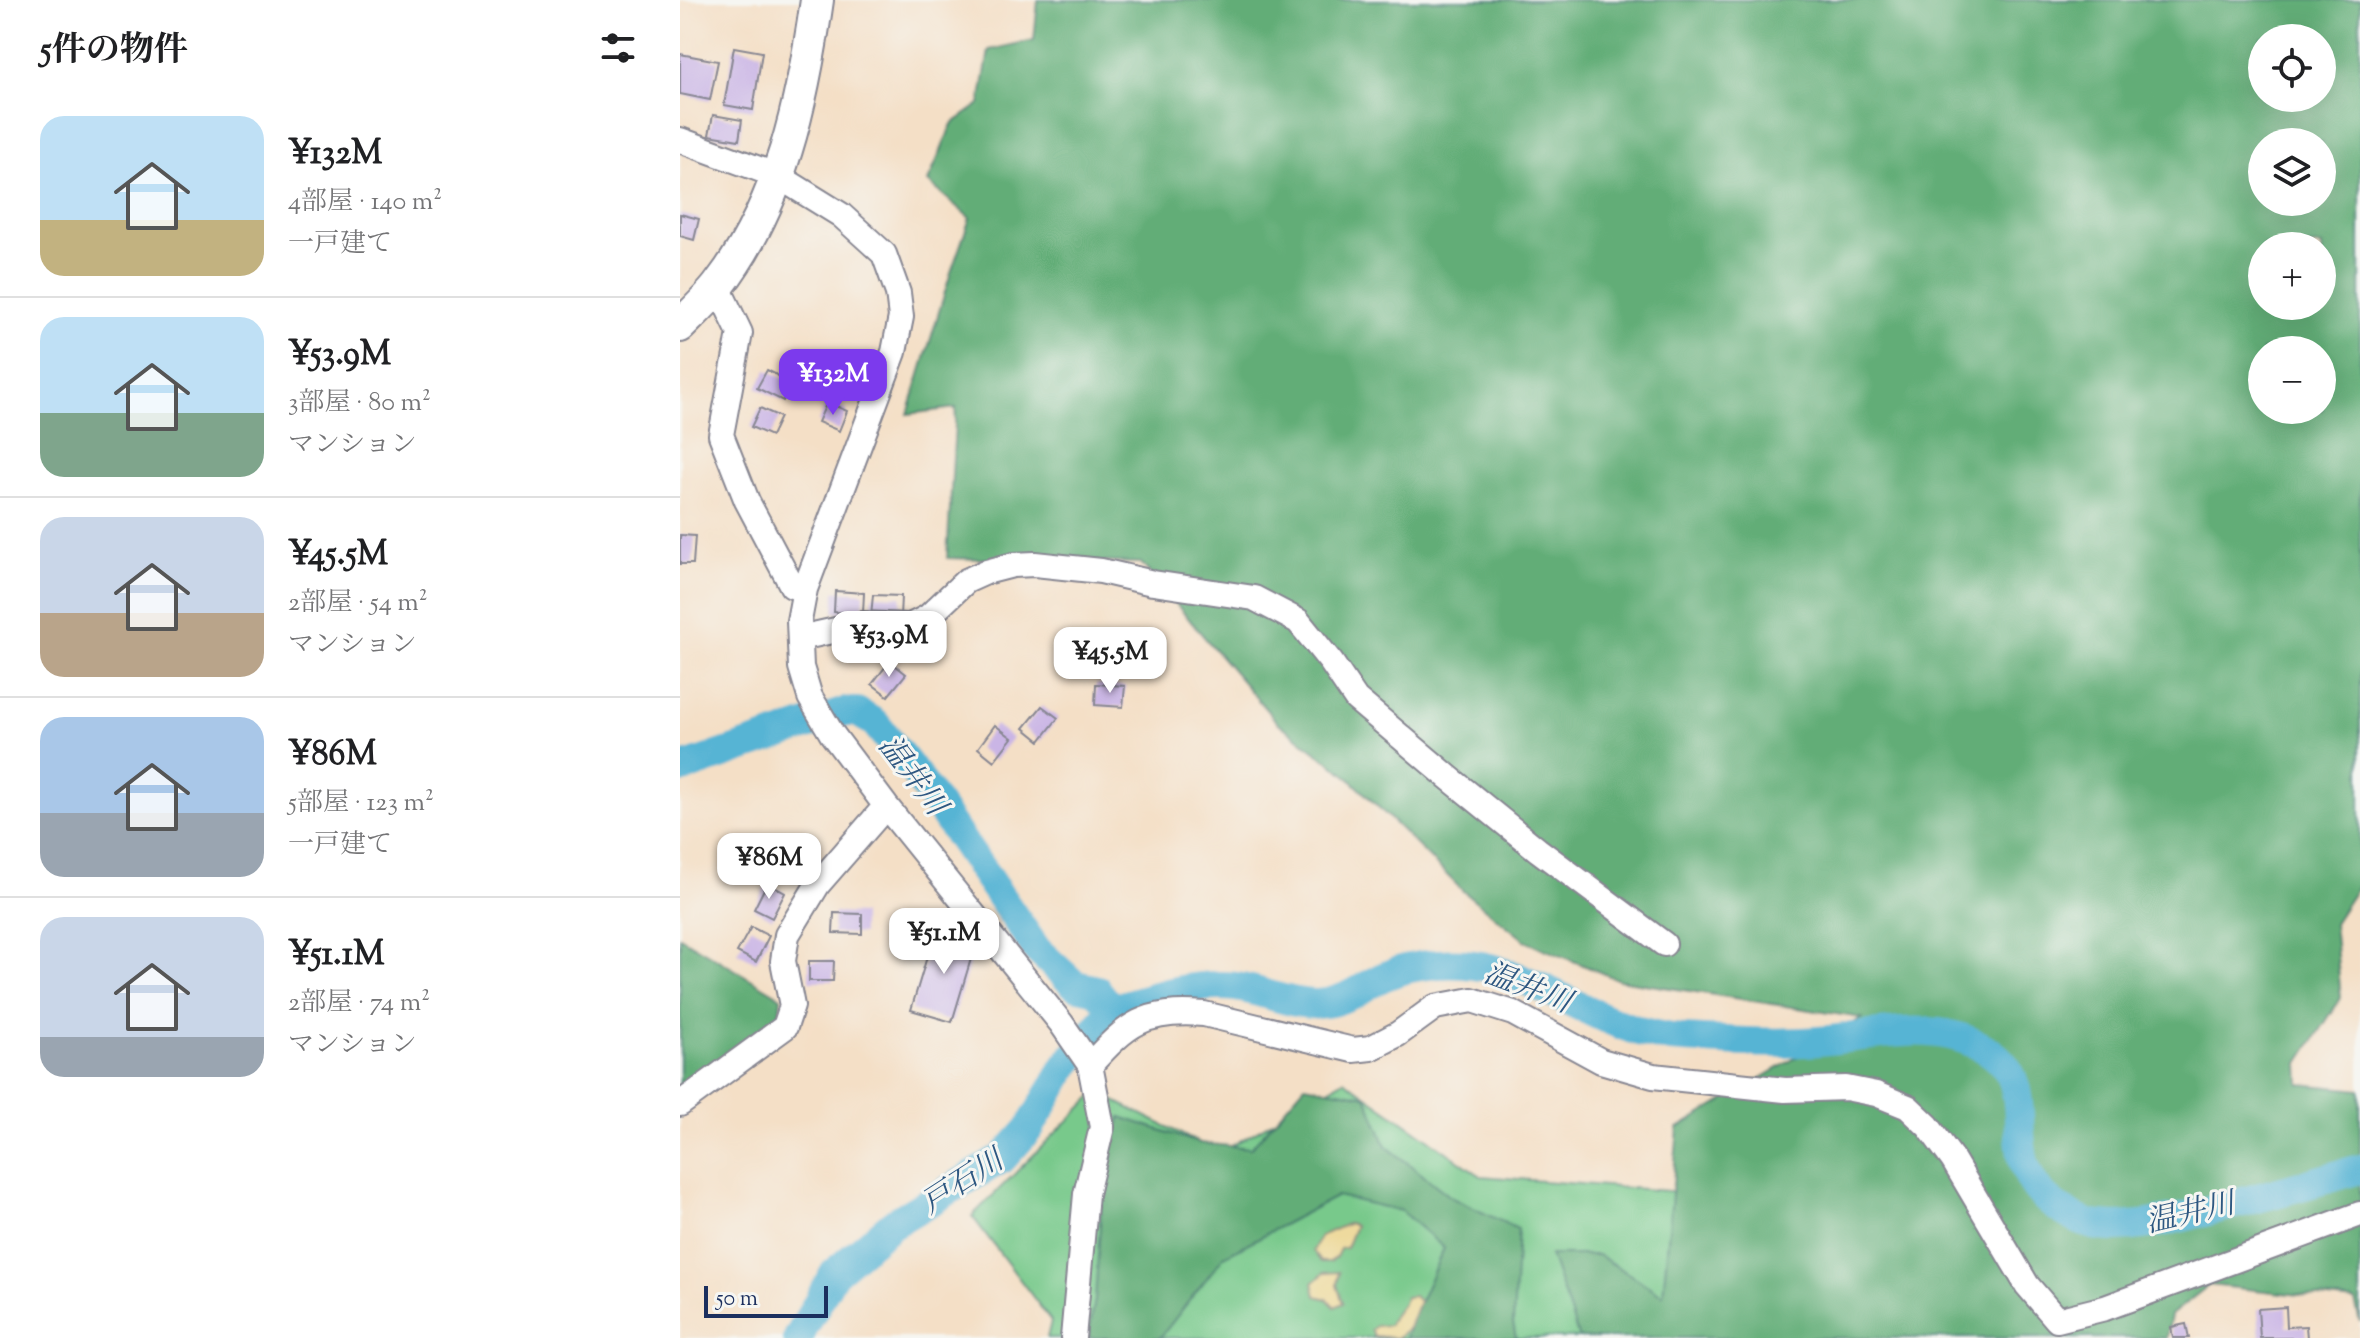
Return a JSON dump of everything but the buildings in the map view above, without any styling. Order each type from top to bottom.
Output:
[{"type":"main road","points":[[680,326],[718,287],[756,228],[778,176],[788,149],[817,0]]},
{"type":"street","points":[[680,140],[778,176],[841,215],[884,254],[898,293],[901,317],[894,352],[805,589],[799,621],[801,667],[813,702],[832,734],[1066,1030],[1090,1065],[1102,1127],[1086,1194],[1074,1334]]},
{"type":"street","points":[[718,287],[740,333],[721,435],[735,474],[774,556],[792,586],[805,589]]},
{"type":"street","points":[[800,638],[863,624],[910,626],[928,617],[966,581],[1013,565],[1035,564],[1101,571],[1153,583],[1254,598],[1298,621],[1356,699],[1448,777],[1538,850],[1664,944]]},
{"type":"street","points":[[680,1104],[785,1027],[792,1006],[783,961],[787,935],[818,884],[886,806]]},
{"type":"street","points":[[1090,1065],[1119,1032],[1144,1019],[1163,1015],[1184,1012],[1204,1014],[1353,1050],[1371,1048],[1398,1034],[1435,1007],[1472,1000],[1513,1013],[1601,1061],[1640,1073],[1785,1090],[1846,1088],[1876,1094],[1908,1107],[1928,1126],[1953,1160],[2027,1285],[2057,1320],[2105,1308],[2360,1214]]},
{"type":"green space","points":[[1038,0],[2360,0],[2360,883],[2334,923],[2341,998],[2299,1063],[2300,1084],[2360,1090],[2360,1322],[2355,1301],[2209,1285],[2171,1315],[2167,1338],[1579,1338],[1550,1255],[1598,1255],[1663,1295],[1678,1128],[1862,1018],[1619,980],[1527,942],[1463,891],[1345,774],[1276,721],[1141,563],[947,558],[956,408],[908,414],[970,218],[928,182],[952,124],[980,104],[989,50],[1034,40]]},
{"type":"green space","points":[[680,937],[781,997],[779,1025],[680,1095]]},
{"type":"green space","points":[[1344,1080],[1481,1176],[1769,1199],[2022,1338],[1047,1338],[1051,1321],[972,1216],[1097,1092],[1219,1153]]},
{"type":"green space","points":[[1305,1085],[1366,1096],[1386,1146],[1452,1198],[1518,1229],[1513,1323],[1516,1338],[1406,1338],[1444,1248],[1401,1211],[1337,1196],[1224,1256],[1160,1338],[1088,1338],[1095,1300],[1104,1167],[1121,1117],[1199,1143],[1251,1148]]},
{"type":"sand","points":[[1349,1223],[1355,1226],[1346,1248],[1340,1249],[1330,1262],[1321,1262],[1313,1251],[1320,1236]]},
{"type":"sand","points":[[1339,1272],[1337,1285],[1343,1303],[1335,1307],[1327,1299],[1316,1296],[1313,1283],[1324,1273]]},
{"type":"sand","points":[[1414,1296],[1419,1301],[1409,1328],[1397,1338],[1374,1336],[1371,1330],[1376,1326],[1389,1325],[1406,1297]]},
{"type":"waterway","name":"温井川","points":[[680,769],[845,712],[857,712],[875,723],[918,777],[1037,950],[1075,985],[1097,990],[1112,1009]]},
{"type":"waterway","name":"温井川","points":[[1112,1009],[1173,992],[1220,986],[1247,989],[1304,1003],[1326,1003],[1349,996],[1396,972],[1452,964],[1481,966],[1518,977],[1610,1021],[1658,1036],[1768,1043],[1888,1033],[1941,1033],[1990,1051],[2008,1070],[2016,1091],[2024,1162],[2034,1185],[2055,1206],[2082,1221],[2100,1226],[2126,1227],[2165,1221],[2360,1169]]},
{"type":"waterway","name":"戸石川","points":[[798,1338],[834,1273],[892,1224],[1003,1158],[1029,1129],[1065,1067],[1112,1009]]}]
